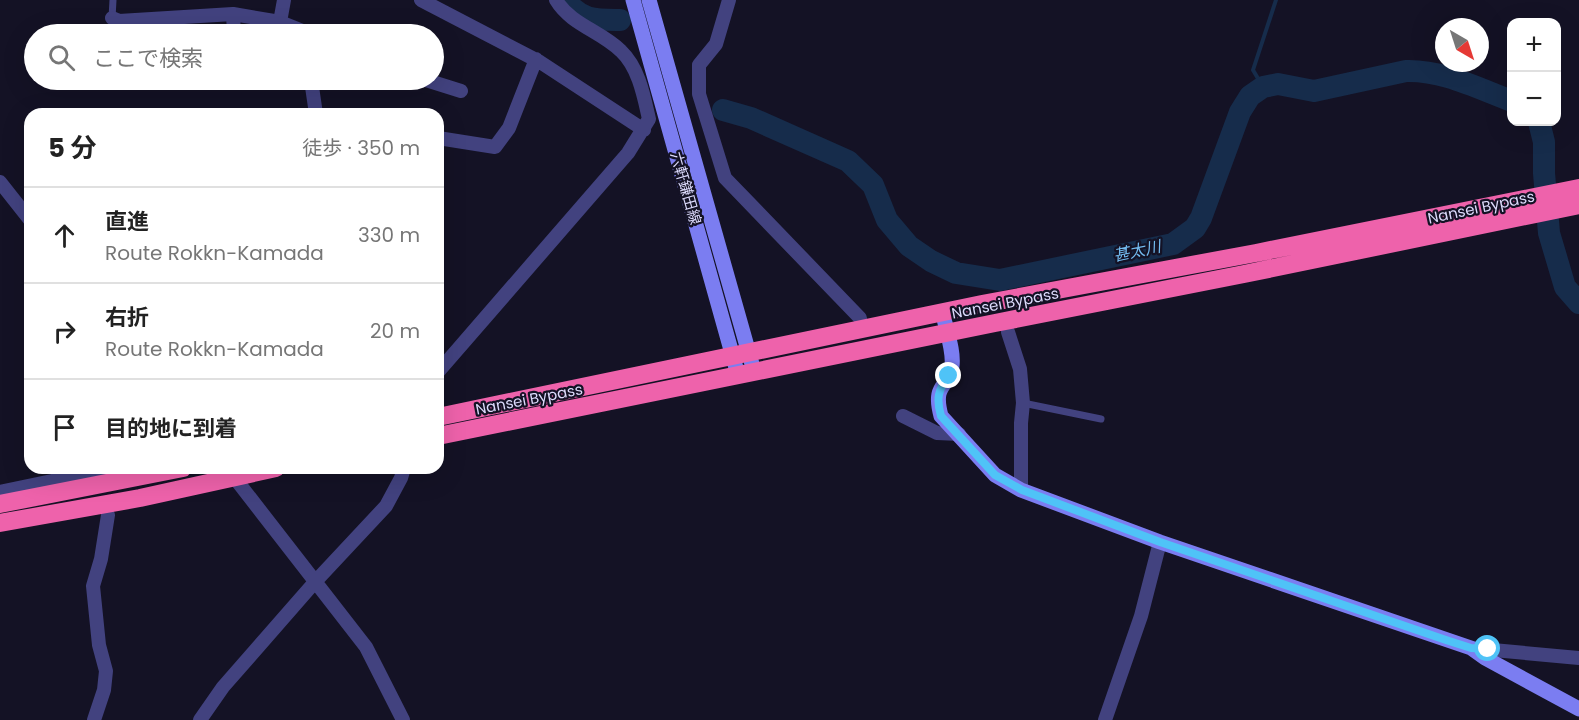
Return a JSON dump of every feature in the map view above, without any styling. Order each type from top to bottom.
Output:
[{"type":"highway","name":"Nansei Bypass","points":[[444,435],[1244,274],[1546,203],[1579,188]]},
{"type":"highway","name":"Nansei Bypass","points":[[444,416],[982,304],[1546,203],[1579,205]]},
{"type":"highway","points":[[0,504],[152,474]]},
{"type":"highway","points":[[0,523],[140,498],[224,474]]},
{"type":"main road","name":"六軒鎌田線","points":[[633,0],[741,355]]},
{"type":"main road","name":"六軒鎌田線","points":[[649,0],[746,374]]},
{"type":"main road","points":[[942,314],[952,368],[939,391],[938,403],[941,416],[995,475],[1022,490],[1160,542],[1471,648],[1485,658],[1579,709]]},
{"type":"street","points":[[280,22],[284,0]]},
{"type":"street","points":[[421,0],[536,59],[644,130]]},
{"type":"street","points":[[444,365],[628,153],[649,119],[637,76],[623,52],[573,19],[556,0]]},
{"type":"street","points":[[729,0],[716,45],[699,65],[699,94],[725,178],[860,318]]},
{"type":"street","points":[[112,18],[119,21],[233,14],[285,24]]},
{"type":"street","points":[[233,14],[234,24]]},
{"type":"street","points":[[444,139],[495,147],[509,128],[536,59]]},
{"type":"street","points":[[444,86],[461,91]]},
{"type":"street","points":[[312,90],[315,108]]},
{"type":"street","points":[[0,182],[24,212]]},
{"type":"street","points":[[1008,332],[1020,369],[1023,403],[1022,490]]},
{"type":"street","points":[[903,416],[937,433],[959,434]]},
{"type":"street","points":[[0,492],[86,474]]},
{"type":"street","points":[[233,474],[366,647],[403,720]]},
{"type":"street","points":[[201,720],[223,687],[387,506],[402,474]]},
{"type":"street","points":[[94,720],[104,690],[106,671],[99,645],[93,586],[108,515]]},
{"type":"street","points":[[1105,720],[1141,616],[1160,542]]},
{"type":"street","points":[[1471,648],[1579,658]]},
{"type":"lane","points":[[112,18],[113,0]]},
{"type":"lane","points":[[139,18],[139,24]]},
{"type":"lane","points":[[1023,403],[1101,419]]},
{"type":"waterway","name":"甚太川","points":[[565,0],[583,16],[603,20],[620,20]]},
{"type":"waterway","points":[[1263,87],[1253,70],[1276,0]]},
{"type":"waterway","name":"甚太川","points":[[723,110],[751,118],[848,161],[873,185],[887,220],[909,246],[931,261],[956,273],[1000,280],[1173,244],[1195,228],[1201,218],[1240,112],[1250,96],[1263,87],[1278,84],[1314,91],[1406,71],[1420,71],[1460,81],[1507,99]]},
{"type":"waterway","name":"甚太川","points":[[1540,126],[1544,142],[1549,233],[1565,287],[1579,303]]},
{"type":"route","points":[[949,376],[939,391],[938,403],[941,416],[995,475],[1022,490],[1160,542],[1446,640],[1471,648],[1488,649]]}]
